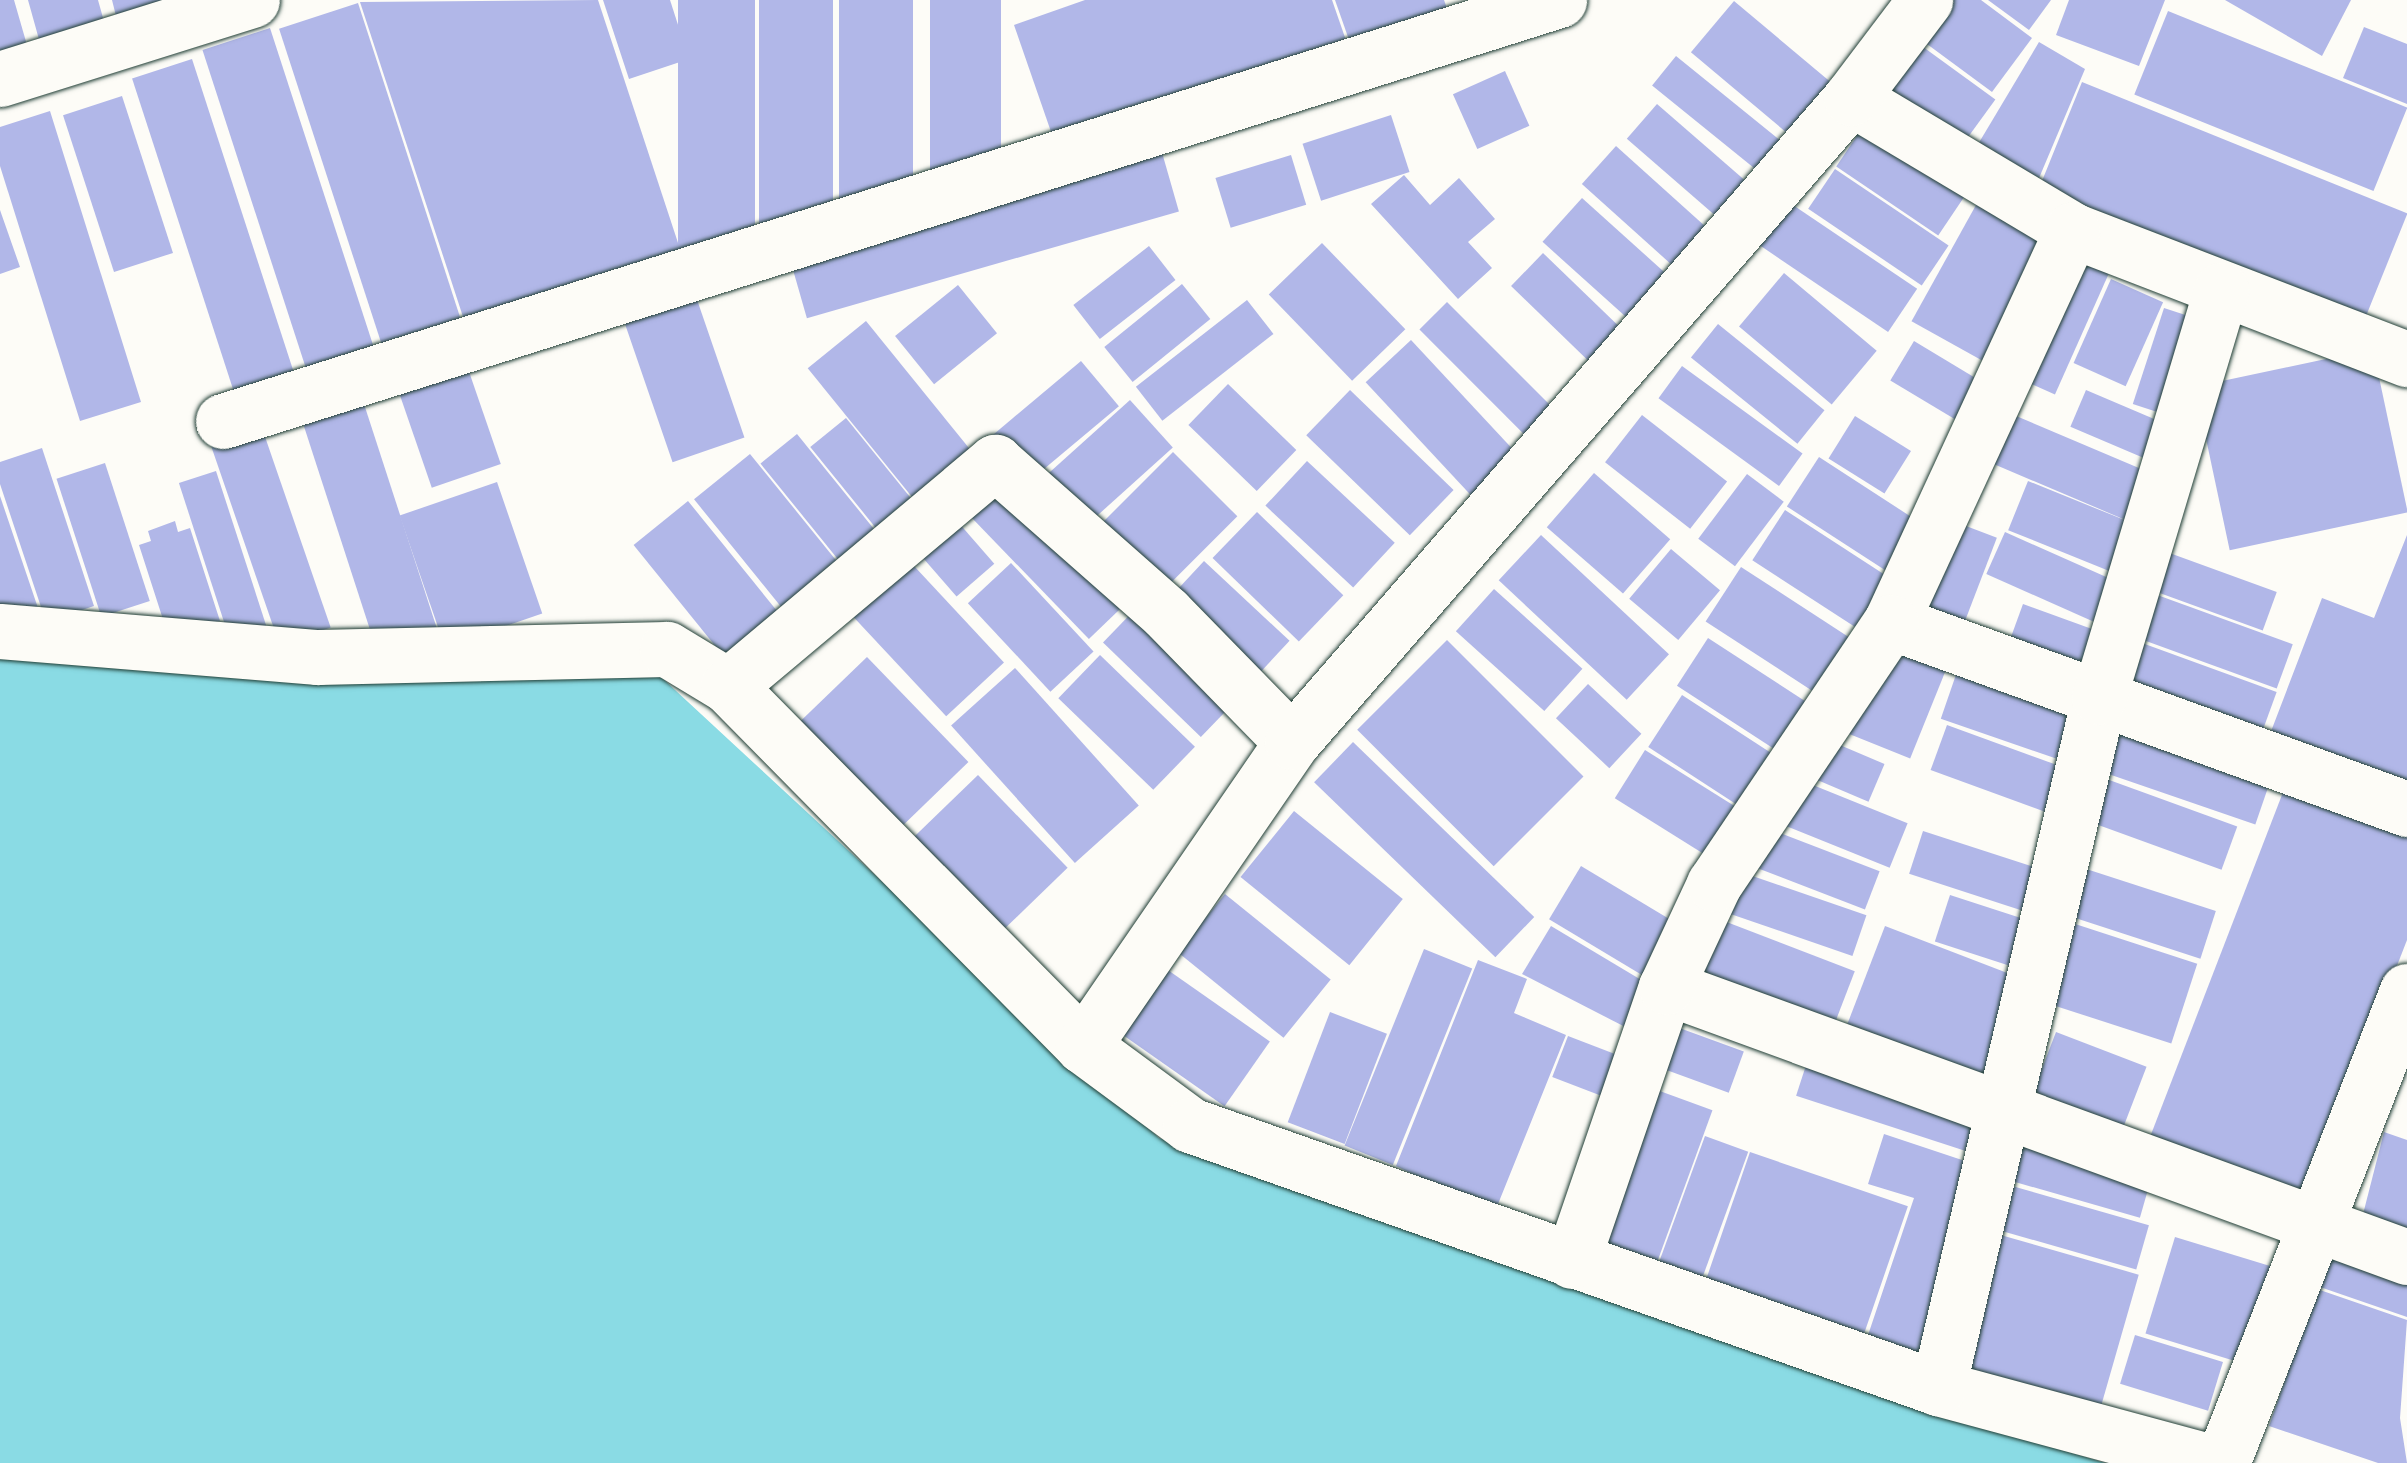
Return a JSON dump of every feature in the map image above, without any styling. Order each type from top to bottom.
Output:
[{"type":"street","points":[[0,79],[252,0]]},
{"type":"street","points":[[222,421],[1559,0]]},
{"type":"street","points":[[1083,1046],[1292,742],[1851,98],[1925,0]]},
{"type":"street","points":[[1851,98],[2072,230],[2407,360]]},
{"type":"street","points":[[1572,1260],[1666,987],[1714,884],[1891,622],[2072,230]]},
{"type":"street","points":[[1938,1388],[2099,696],[2221,290]]},
{"type":"street","points":[[728,686],[995,462],[1166,613],[1292,742]]},
{"type":"street","points":[[1891,622],[2407,809]]},
{"type":"street","points":[[0,631],[318,657],[634,644],[696,661],[728,686],[1083,1046],[1190,1126],[1938,1388],[2219,1463],[2318,1224],[2407,991]]},
{"type":"street","points":[[1666,987],[2407,1258]]},
{"type":"water","points":[[0,651],[661,677],[1159,1138],[1869,1392],[2105,1463],[0,1463]]},
{"type":"building","points":[[0,0],[14,0],[29,52],[0,61]]},
{"type":"building","points":[[28,0],[98,0],[105,25],[40,43]]},
{"type":"building","points":[[112,0],[180,0],[117,20]]},
{"type":"building","points":[[598,0],[683,258],[467,329],[360,2]]},
{"type":"building","points":[[603,0],[670,0],[689,59],[629,79]]},
{"type":"building","points":[[678,0],[755,0],[755,249],[678,249]]},
{"type":"building","points":[[759,0],[833,0],[833,226],[759,226]]},
{"type":"building","points":[[839,0],[913,0],[913,202],[839,202]]},
{"type":"building","points":[[930,0],[1001,0],[1001,175],[930,175]]},
{"type":"building","points":[[1085,0],[1332,0],[1349,49],[1058,152],[1014,25]]},
{"type":"building","points":[[1335,0],[1444,0],[1452,23],[1355,57]]},
{"type":"building","points":[[1936,0],[1981,0],[2032,38],[1992,92],[1912,33]]},
{"type":"building","points":[[1988,0],[2051,0],[2029,30]]},
{"type":"building","points":[[2069,0],[2165,0],[2139,66],[2056,35]]},
{"type":"building","points":[[2225,0],[2351,0],[2322,56]]},
{"type":"building","points":[[1734,1],[1844,94],[1801,145],[1691,52]]},
{"type":"building","points":[[358,3],[464,330],[385,356],[279,29]]},
{"type":"building","points":[[2168,11],[2407,108],[2373,191],[2134,94]]},
{"type":"building","points":[[2364,27],[2407,44],[2407,104],[2343,78]]},
{"type":"building","points":[[270,28],[377,356],[309,378],[202,50]]},
{"type":"building","points":[[1908,36],[1995,99],[1955,155],[1867,92]]},
{"type":"building","points":[[2039,42],[2085,69],[2031,197],[1968,161]]},
{"type":"building","points":[[1676,56],[1800,156],[1776,186],[1652,86]]},
{"type":"building","points":[[192,59],[296,380],[236,399],[132,78]]},
{"type":"building","points":[[1505,71],[1529,126],[1477,149],[1453,94]]},
{"type":"building","points":[[2082,82],[2407,213],[2361,328],[2036,197]]},
{"type":"building","points":[[122,96],[173,253],[114,272],[63,115]]},
{"type":"building","points":[[1657,104],[1763,196],[1732,231],[1627,139]]},
{"type":"building","points":[[50,111],[141,402],[80,421],[0,166],[0,127]]},
{"type":"building","points":[[1391,115],[1410,172],[1321,201],[1303,144]]},
{"type":"building","points":[[1867,121],[1969,190],[1938,235],[1836,167]]},
{"type":"building","points":[[1616,146],[1722,241],[1687,279],[1582,184]]},
{"type":"building","points":[[1161,149],[1179,211],[807,318],[789,256]]},
{"type":"building","points":[[1291,155],[1306,205],[1231,228],[1215,178]]},
{"type":"building","points":[[1835,169],[1949,246],[1922,285],[1808,209]]},
{"type":"building","points":[[1404,175],[1430,205],[1459,178],[1495,219],[1468,242],[1492,268],[1458,299],[1371,204]]},
{"type":"building","points":[[1582,198],[1681,287],[1641,331],[1543,242]]},
{"type":"building","points":[[1787,201],[1917,289],[1888,332],[1758,244]]},
{"type":"building","points":[[1976,205],[2056,250],[1992,366],[1912,321]]},
{"type":"building","points":[[0,210],[20,267],[0,274]]},
{"type":"building","points":[[1322,243],[1405,329],[1352,381],[1269,294]]},
{"type":"building","points":[[2071,243],[2114,262],[2055,395],[2012,375]]},
{"type":"building","points":[[1149,246],[1175,280],[1100,339],[1073,305]]},
{"type":"building","points":[[1543,253],[1637,343],[1605,376],[1511,286]]},
{"type":"building","points":[[1784,273],[1877,351],[1832,404],[1739,327]]},
{"type":"building","points":[[2111,279],[2163,302],[2126,386],[2074,363]]},
{"type":"building","points":[[1182,284],[1210,319],[1133,382],[1104,347]]},
{"type":"building","points":[[958,285],[997,333],[934,384],[895,336]]},
{"type":"building","points":[[693,288],[744,437],[673,462],[621,313]]},
{"type":"building","points":[[1247,300],[1273,334],[1162,421],[1136,387]]},
{"type":"building","points":[[1447,302],[1562,417],[1535,445],[1419,330]]},
{"type":"building","points":[[2164,308],[2207,322],[2176,418],[2133,404]]},
{"type":"building","points":[[866,321],[978,459],[920,507],[808,368]]},
{"type":"building","points":[[1718,324],[1824,410],[1797,444],[1691,357]]},
{"type":"building","points":[[1411,340],[1516,453],[1471,495],[1366,382]]},
{"type":"building","points":[[1914,341],[1993,388],[1969,428],[1890,380]]},
{"type":"building","points":[[2373,349],[2407,513],[2230,550],[2195,387]]},
{"type":"building","points":[[465,360],[501,464],[432,488],[396,384]]},
{"type":"building","points":[[1081,361],[1119,406],[1025,485],[988,439]]},
{"type":"building","points":[[1682,366],[1803,454],[1779,486],[1658,398]]},
{"type":"building","points":[[1228,384],[1296,450],[1257,491],[1188,425]]},
{"type":"building","points":[[1350,390],[1454,490],[1410,535],[1306,435]]},
{"type":"building","points":[[2086,390],[2169,425],[2153,462],[2070,427]]},
{"type":"building","points":[[1130,400],[1173,448],[1079,532],[1036,484]]},
{"type":"building","points":[[364,404],[439,634],[378,654],[303,424]]},
{"type":"building","points":[[2002,410],[2155,475],[2134,524],[1981,459]]},
{"type":"building","points":[[1642,415],[1727,481],[1690,529],[1605,462]]},
{"type":"building","points":[[1855,416],[1911,451],[1884,493],[1829,458]]},
{"type":"building","points":[[846,418],[920,510],[885,539],[810,447]]},
{"type":"building","points":[[262,428],[331,628],[280,645],[211,446]]},
{"type":"building","points":[[797,434],[885,543],[849,572],[760,464]]},
{"type":"building","points":[[42,448],[94,606],[46,622],[0,484],[0,462]]},
{"type":"building","points":[[1173,452],[1237,516],[1158,596],[1094,531]]},
{"type":"building","points":[[750,454],[847,574],[791,619],[694,499]]},
{"type":"building","points":[[1819,457],[1930,529],[1898,578],[1787,506]]},
{"type":"building","points":[[1307,461],[1395,543],[1353,587],[1265,506]]},
{"type":"building","points":[[105,463],[150,601],[101,617],[56,479]]},
{"type":"building","points":[[995,467],[1126,603],[1089,639],[958,503]]},
{"type":"building","points":[[216,471],[267,629],[230,641],[179,483]]},
{"type":"building","points":[[1594,473],[1670,539],[1623,594],[1547,527]]},
{"type":"building","points":[[1747,474],[1784,502],[1735,566],[1698,539]]},
{"type":"building","points":[[2028,481],[2133,523],[2113,572],[2008,530]]},
{"type":"building","points":[[497,482],[542,613],[445,647],[400,516]]},
{"type":"building","points":[[0,496],[38,608],[0,620]]},
{"type":"building","points":[[688,501],[789,625],[734,669],[634,545]]},
{"type":"building","points":[[1785,510],[1898,584],[1866,634],[1752,560]]},
{"type":"building","points":[[1257,512],[1343,595],[1299,641],[1213,558]]},
{"type":"building","points":[[951,514],[994,564],[957,597],[913,547]]},
{"type":"building","points":[[175,521],[178,532],[190,528],[220,621],[169,638],[139,545],[151,541],[148,531]]},
{"type":"building","points":[[1953,521],[1997,538],[1957,642],[1913,626]]},
{"type":"building","points":[[2005,532],[2119,583],[2100,625],[1986,574]]},
{"type":"building","points":[[1541,535],[1669,654],[1627,700],[1499,580]]},
{"type":"building","points":[[2407,535],[2407,800],[2265,747],[2322,598],[2374,618]]},
{"type":"building","points":[[1671,549],[1720,590],[1678,640],[1629,599]]},
{"type":"building","points":[[2164,551],[2277,592],[2263,631],[2150,590]]},
{"type":"building","points":[[901,552],[1004,662],[946,716],[843,606]]},
{"type":"building","points":[[1204,561],[1290,641],[1249,684],[1164,604]]},
{"type":"building","points":[[1011,563],[1094,651],[1050,692],[968,603]]},
{"type":"building","points":[[1741,567],[1861,645],[1826,699],[1706,622]]},
{"type":"building","points":[[1494,589],[1582,669],[1544,711],[1456,631]]},
{"type":"building","points":[[2149,592],[2293,644],[2277,688],[2133,636]]},
{"type":"building","points":[[1144,600],[1242,694],[1201,737],[1103,642]]},
{"type":"building","points":[[2023,604],[2098,631],[2080,681],[2005,654]]},
{"type":"building","points":[[1887,637],[1949,662],[1910,759],[1848,733]]},
{"type":"building","points":[[1708,638],[1819,710],[1788,758],[1677,686]]},
{"type":"building","points":[[2131,639],[2277,692],[2260,739],[2114,686]]},
{"type":"building","points":[[1447,640],[1583,776],[1494,866],[1357,730]]},
{"type":"building","points":[[1100,655],[1195,747],[1153,790],[1058,698]]},
{"type":"building","points":[[867,657],[968,762],[902,827],[800,722]]},
{"type":"building","points":[[1960,663],[2091,708],[2072,764],[1941,719]]},
{"type":"building","points":[[1015,668],[1139,805],[1075,863],[951,726]]},
{"type":"building","points":[[1588,684],[1641,734],[1609,768],[1556,718]]},
{"type":"building","points":[[1682,695],[1783,761],[1750,813],[1648,747]]},
{"type":"building","points":[[1947,725],[2065,768],[2049,813],[1931,770]]},
{"type":"building","points":[[2119,729],[2270,781],[2255,825],[2104,772]]},
{"type":"building","points":[[1821,737],[1885,764],[1868,802],[1805,775]]},
{"type":"building","points":[[1353,742],[1534,917],[1495,957],[1314,782]]},
{"type":"building","points":[[1645,750],[1748,815],[1718,863],[1615,798]]},
{"type":"building","points":[[2290,774],[2407,819],[2407,940],[2302,1210],[2145,1150]]},
{"type":"building","points":[[978,775],[1068,868],[999,934],[909,842]]},
{"type":"building","points":[[1788,775],[1908,823],[1890,868],[1770,820]]},
{"type":"building","points":[[2101,777],[2237,827],[2222,870],[2085,820]]},
{"type":"building","points":[[1294,811],[1403,899],[1349,965],[1241,877]]},
{"type":"building","points":[[1762,826],[1880,871],[1865,909],[1747,864]]},
{"type":"building","points":[[1923,831],[2042,870],[2028,912],[1909,874]]},
{"type":"building","points":[[1581,866],[1685,928],[1653,981],[1549,919]]},
{"type":"building","points":[[2077,866],[2216,911],[2200,959],[2062,914]]},
{"type":"building","points":[[1735,870],[1866,915],[1852,956],[1721,911]]},
{"type":"building","points":[[1225,894],[1331,980],[1283,1038],[1178,952]]},
{"type":"building","points":[[1950,895],[2031,921],[2016,968],[1935,942]]},
{"type":"building","points":[[1711,916],[1855,971],[1828,1040],[1684,985]]},
{"type":"building","points":[[2066,921],[2197,964],[2171,1044],[2040,1001]]},
{"type":"building","points":[[1551,926],[1658,990],[1633,1031],[1522,974]]},
{"type":"building","points":[[1885,926],[2020,978],[1980,1083],[1845,1031]]},
{"type":"building","points":[[1424,949],[1472,968],[1393,1165],[1345,1146]]},
{"type":"building","points":[[1478,960],[1527,979],[1514,1013],[1566,1035],[1494,1214],[1396,1166]]},
{"type":"building","points":[[1165,968],[1270,1041],[1225,1106],[1120,1033]]},
{"type":"building","points":[[1330,1012],[1387,1034],[1345,1144],[1288,1122]]},
{"type":"building","points":[[1663,1022],[1744,1051],[1729,1093],[1648,1063]]},
{"type":"building","points":[[2056,1032],[2147,1067],[2121,1132],[2031,1097]]},
{"type":"building","points":[[1568,1036],[1631,1060],[1615,1101],[1552,1077]]},
{"type":"building","points":[[1810,1053],[1993,1112],[1979,1155],[1796,1096]]},
{"type":"building","points":[[1657,1090],[1712,1110],[1656,1265],[1601,1245]]},
{"type":"building","points":[[2384,1132],[2407,1140],[2407,1244],[2360,1226]]},
{"type":"building","points":[[1884,1134],[1989,1169],[1919,1378],[1860,1359],[1914,1198],[1868,1184]]},
{"type":"building","points":[[2011,1134],[2152,1175],[2140,1218],[1999,1177]]},
{"type":"building","points":[[1705,1136],[1748,1152],[1701,1282],[1657,1267]]},
{"type":"building","points":[[1750,1152],[1908,1206],[1861,1343],[1703,1289]]},
{"type":"building","points":[[1998,1182],[2149,1225],[2136,1269],[1985,1226]]},
{"type":"building","points":[[1983,1230],[2139,1275],[2098,1415],[1943,1370]]},
{"type":"building","points":[[2175,1237],[2273,1267],[2243,1363],[2145,1334]]},
{"type":"building","points":[[2336,1242],[2407,1266],[2407,1317],[2320,1287]]},
{"type":"building","points":[[2317,1289],[2407,1320],[2400,1418],[2407,1463],[2378,1463],[2269,1426]]},
{"type":"building","points":[[2135,1335],[2223,1362],[2208,1411],[2120,1384]]}]
